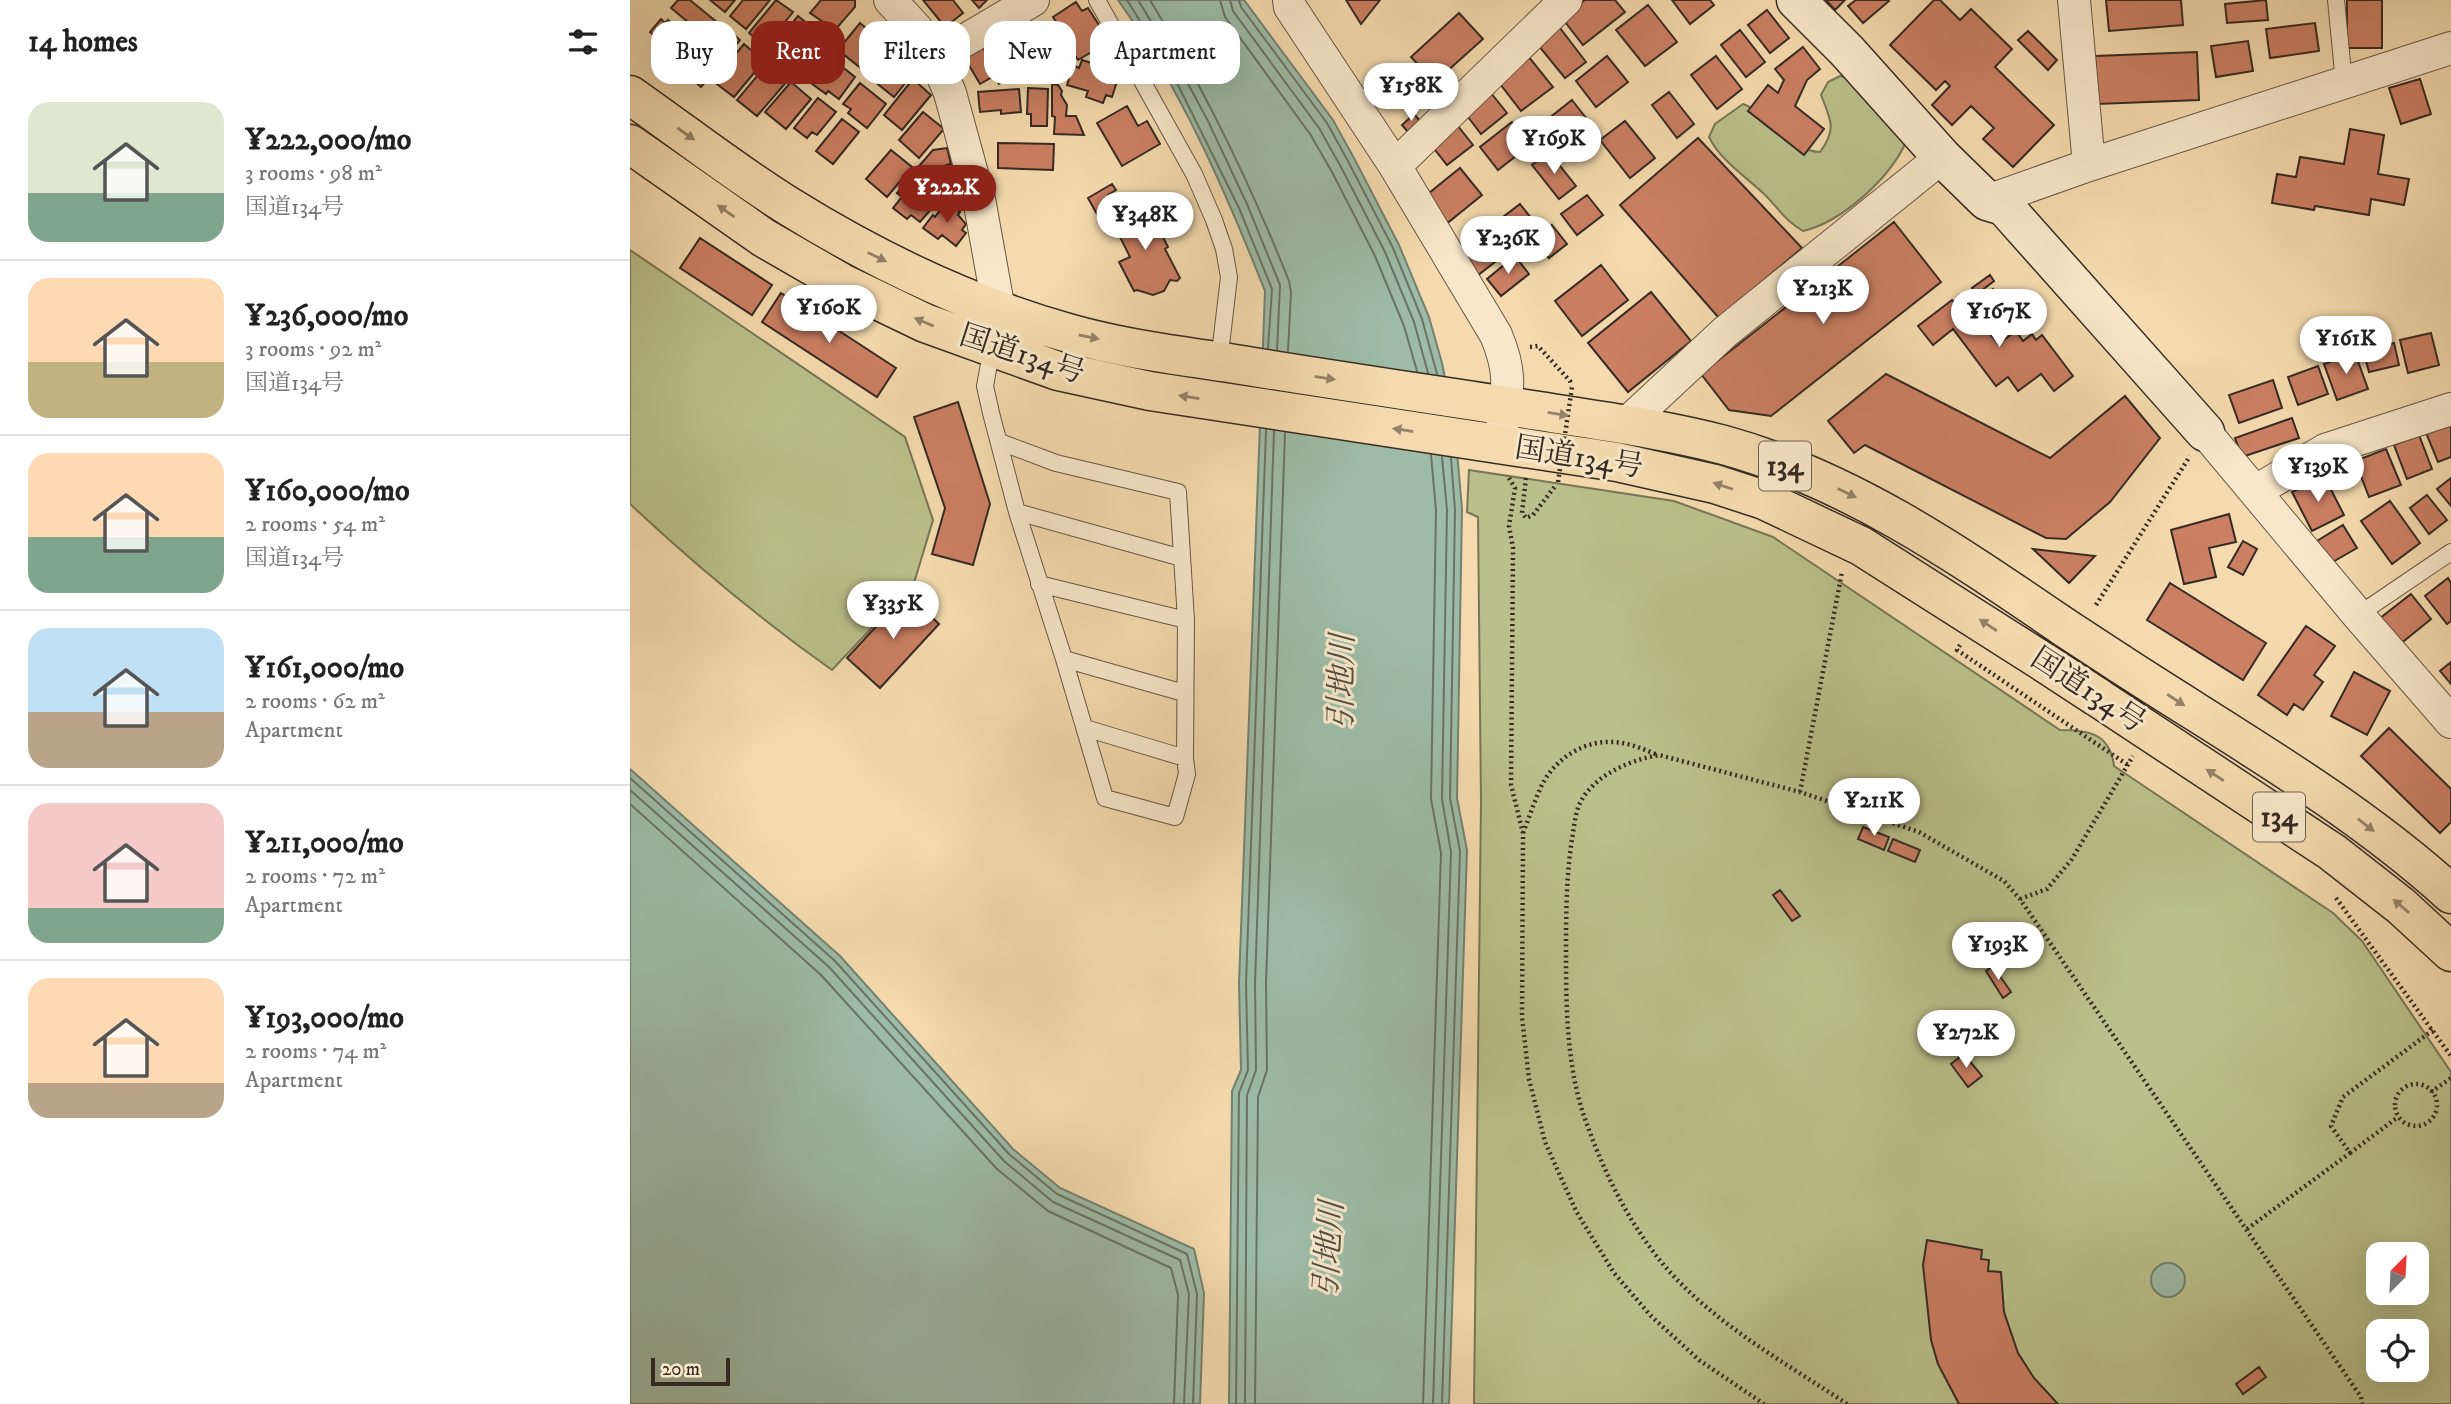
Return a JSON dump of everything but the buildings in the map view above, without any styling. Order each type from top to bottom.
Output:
[{"type":"highway","name":"国道134号","points":[[630,95],[787,205],[862,250],[936,286],[1069,333],[1161,353],[1625,425],[1725,445],[1825,482],[1878,508],[1971,564],[2356,817],[2451,894]]},
{"type":"highway","name":"国道134号","points":[[630,144],[764,238],[842,283],[925,323],[1058,371],[1150,391],[1257,408],[1501,456],[1654,470],[1716,484],[1764,500],[1861,545],[2045,663],[2332,852],[2447,939]]},
{"type":"street","points":[[890,0],[910,21]]},
{"type":"street","points":[[970,37],[1033,0]]},
{"type":"street","points":[[1289,0],[1290,6],[1395,166],[1496,335],[1506,357],[1508,371],[1501,456]]},
{"type":"street","points":[[1395,166],[1566,0]]},
{"type":"street","points":[[1796,0],[1847,51],[1942,157],[1987,201],[2004,206],[2205,432],[2451,722]]},
{"type":"street","points":[[2074,0],[2089,165]]},
{"type":"street","points":[[1987,201],[2089,165],[2451,48]]},
{"type":"street","points":[[946,84],[979,200],[999,310]]},
{"type":"street","points":[[1625,425],[1726,332],[1942,157]]},
{"type":"street","points":[[2256,491],[2325,450],[2451,409]]},
{"type":"lane","points":[[1097,0],[1194,174],[1218,230],[1229,277],[1219,362]]},
{"type":"lane","points":[[2336,0],[2344,83]]},
{"type":"lane","points":[[992,348],[985,386],[1017,512],[1105,798],[1175,817],[1187,774],[1184,693],[1186,620],[1178,492],[1056,463],[1000,442]]},
{"type":"lane","points":[[1017,512],[1182,558]]},
{"type":"lane","points":[[2358,615],[2451,552]]},
{"type":"lane","points":[[1039,584],[1186,620]]},
{"type":"lane","points":[[1064,659],[1184,693]]},
{"type":"lane","points":[[1085,728],[1185,758]]},
{"type":"path","points":[[1501,456],[1523,518],[1530,518],[1558,482],[1572,387],[1570,381],[1538,346],[1530,346],[1528,350]]},
{"type":"path","points":[[2096,605],[2205,432]]},
{"type":"path","points":[[1501,456],[1515,488],[1509,526],[1513,548],[1511,785],[1523,833],[1522,1017],[1529,1079],[1545,1142],[1576,1211],[1614,1273],[1651,1316],[1699,1360],[1764,1404]]},
{"type":"path","points":[[1800,792],[1843,564]]},
{"type":"path","points":[[1964,638],[1957,650],[2128,765]]},
{"type":"path","points":[[1523,833],[1541,786],[1552,768],[1568,754],[1589,745],[1610,741],[1800,792],[1919,832],[2004,881],[2020,899],[2247,1229],[2361,1397],[2362,1404]]},
{"type":"path","points":[[2020,899],[2047,889],[2072,859],[2136,752]]},
{"type":"path","points":[[1659,755],[1639,758],[1608,773],[1580,803],[1575,824],[1567,871],[1567,1015],[1571,1056],[1582,1111],[1605,1171],[1622,1204],[1650,1248],[1681,1283],[1719,1319],[1847,1404]]},
{"type":"path","points":[[2334,895],[2451,1056]]},
{"type":"path","points":[[2350,1153],[2331,1126],[2343,1097],[2433,1030]]},
{"type":"path","points":[[2431,1092],[2451,1078]]},
{"type":"path","points":[[2419,1084],[2431,1092],[2437,1103],[2433,1117],[2428,1122],[2408,1125],[2398,1117],[2396,1096],[2406,1086],[2419,1084]]},
{"type":"path","points":[[2247,1229],[2398,1117]]},
{"type":"green space","points":[[1840,76],[1852,78],[1906,142],[1889,170],[1863,197],[1833,218],[1803,231],[1726,160],[1709,137],[1715,124],[1743,104],[1789,139],[1809,150],[1820,152],[1829,137],[1831,124],[1821,95],[1828,82]]},
{"type":"green space","points":[[630,250],[905,437],[933,520],[914,583],[832,670],[728,590],[630,504]]},
{"type":"green space","points":[[1469,470],[1674,501],[1773,537],[2060,730],[2080,731],[2103,740],[2112,755],[2114,766],[2333,913],[2362,941],[2451,1072],[2451,1404],[1474,1404],[1481,802],[1478,517],[1467,512]]},
{"type":"water","name":"引地川","points":[[1118,0],[1244,0],[1333,120],[1355,160],[1399,245],[1429,317],[1442,363],[1455,429],[1462,509],[1457,798],[1467,850],[1449,1404],[1229,1404],[1232,1091],[1241,1070],[1239,983],[1265,291],[1234,215],[1170,84],[1240,84],[1240,21],[1132,21]]},
{"type":"water","points":[[630,769],[840,956],[1013,1149],[1060,1188],[1194,1249],[1204,1293],[1200,1404],[630,1404]]},
{"type":"water","points":[[2168,1263],[2180,1268],[2185,1280],[2180,1292],[2168,1297],[2156,1292],[2151,1280],[2156,1268]]}]
